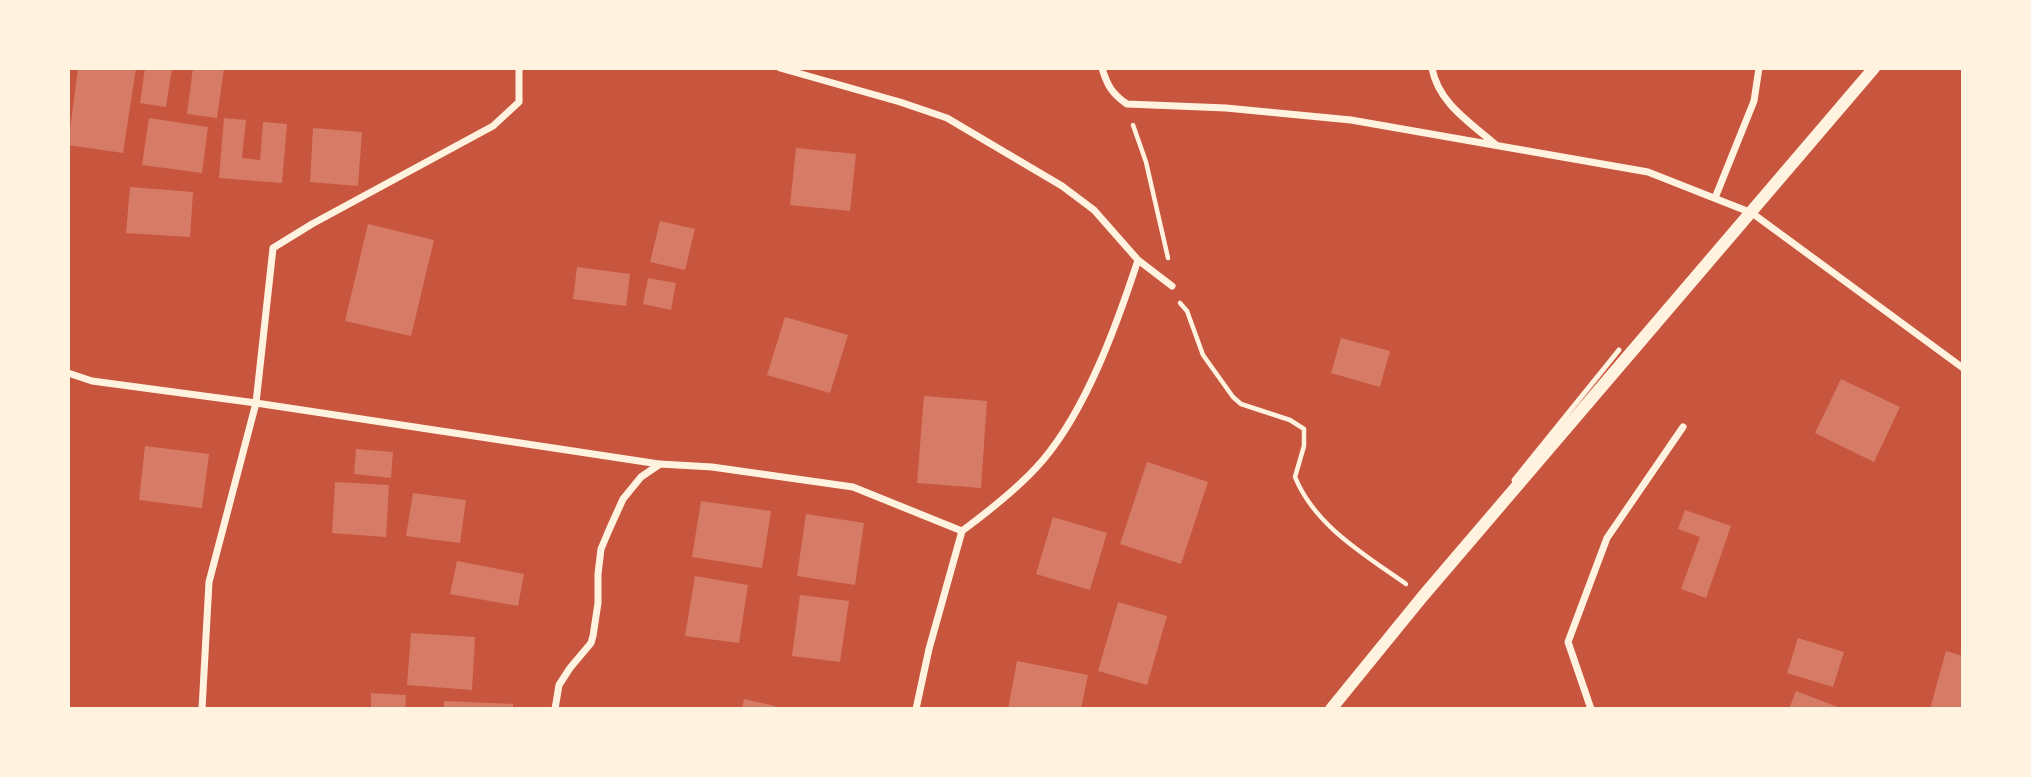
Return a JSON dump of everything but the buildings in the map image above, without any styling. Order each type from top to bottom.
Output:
[{"type":"street","points":[[202,709],[209,582],[256,403],[273,248],[493,126],[519,102],[519,68]]},
{"type":"street","points":[[780,68],[947,118],[1073,194],[1094,210],[1138,260],[1172,286]]},
{"type":"street","points":[[1102,68],[1107,85],[1115,96],[1127,104],[1226,108],[1351,120],[1648,172],[1752,213],[1963,368]]},
{"type":"street","points":[[1432,68],[1434,82],[1443,97],[1496,146]]},
{"type":"street","points":[[1715,198],[1754,101],[1759,68]]},
{"type":"street","points":[[1331,709],[1423,596],[1874,68]]},
{"type":"street","points":[[916,709],[929,649],[962,531],[1042,462],[1064,433],[1107,343],[1138,260]]},
{"type":"street","points":[[68,373],[92,381],[660,464],[712,467],[853,487],[962,531]]},
{"type":"street","points":[[1591,709],[1568,642],[1606,538],[1683,427]]},
{"type":"street","points":[[555,709],[559,685],[591,643],[598,603],[601,549],[609,530],[623,499],[642,477],[660,464]]},
{"type":"lane","points":[[1331,709],[1619,350]]},
{"type":"path","points":[[1127,104],[1159,213],[1175,297],[1187,311],[1203,355],[1241,404],[1290,419],[1304,429],[1304,446],[1295,477],[1318,515],[1349,543],[1423,596]]}]
